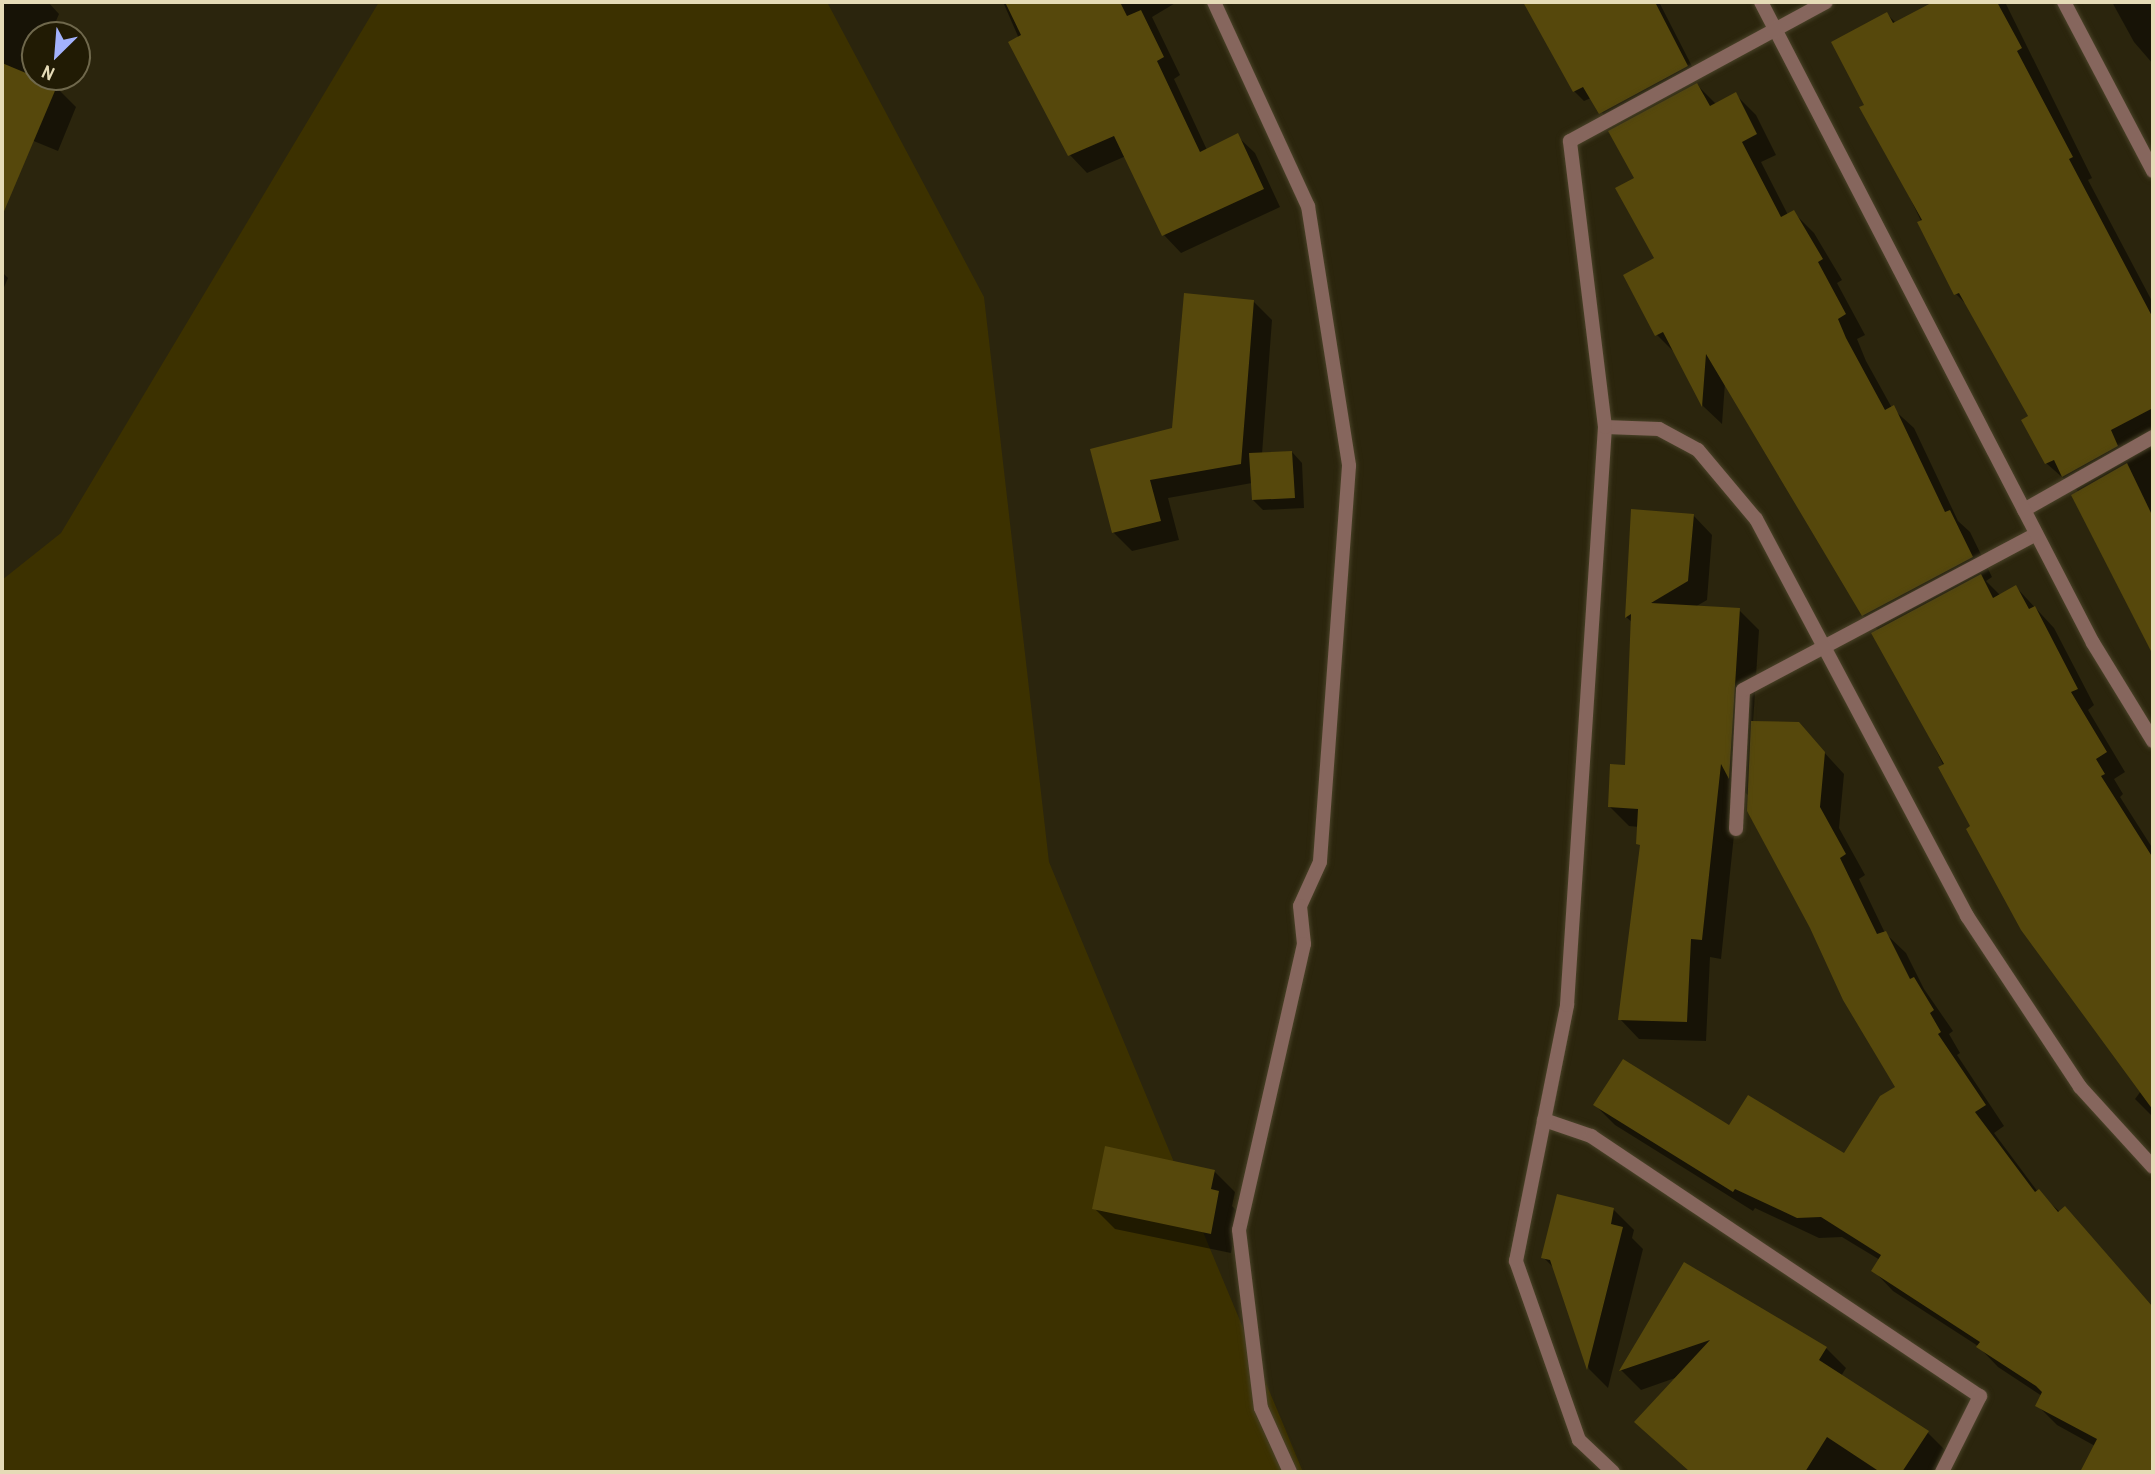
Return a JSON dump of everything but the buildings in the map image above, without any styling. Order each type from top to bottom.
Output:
[{"type":"street","points":[[1214,2],[1308,206],[1349,466],[1320,862],[1300,906],[1304,944],[1238,1230],[1261,1408],[1290,1472]]},
{"type":"street","points":[[1761,2],[2093,643],[2153,741]]},
{"type":"street","points":[[1614,1472],[1579,1440],[1516,1261],[1567,1005],[1605,427],[1570,141],[1826,2]]},
{"type":"street","points":[[2064,2],[2153,171]]},
{"type":"street","points":[[1605,427],[1659,429],[1698,450],[1756,519],[1968,916],[2080,1087],[2153,1167]]},
{"type":"street","points":[[2024,510],[2153,437]]},
{"type":"street","points":[[1736,829],[1743,690],[2036,534]]},
{"type":"street","points":[[1544,1120],[1591,1136],[1980,1396],[1942,1472]]},
{"type":"shaded area","points":[[379,2],[827,2],[984,297],[1049,862],[1303,1472],[2,1472],[2,580],[61,533]]}]
